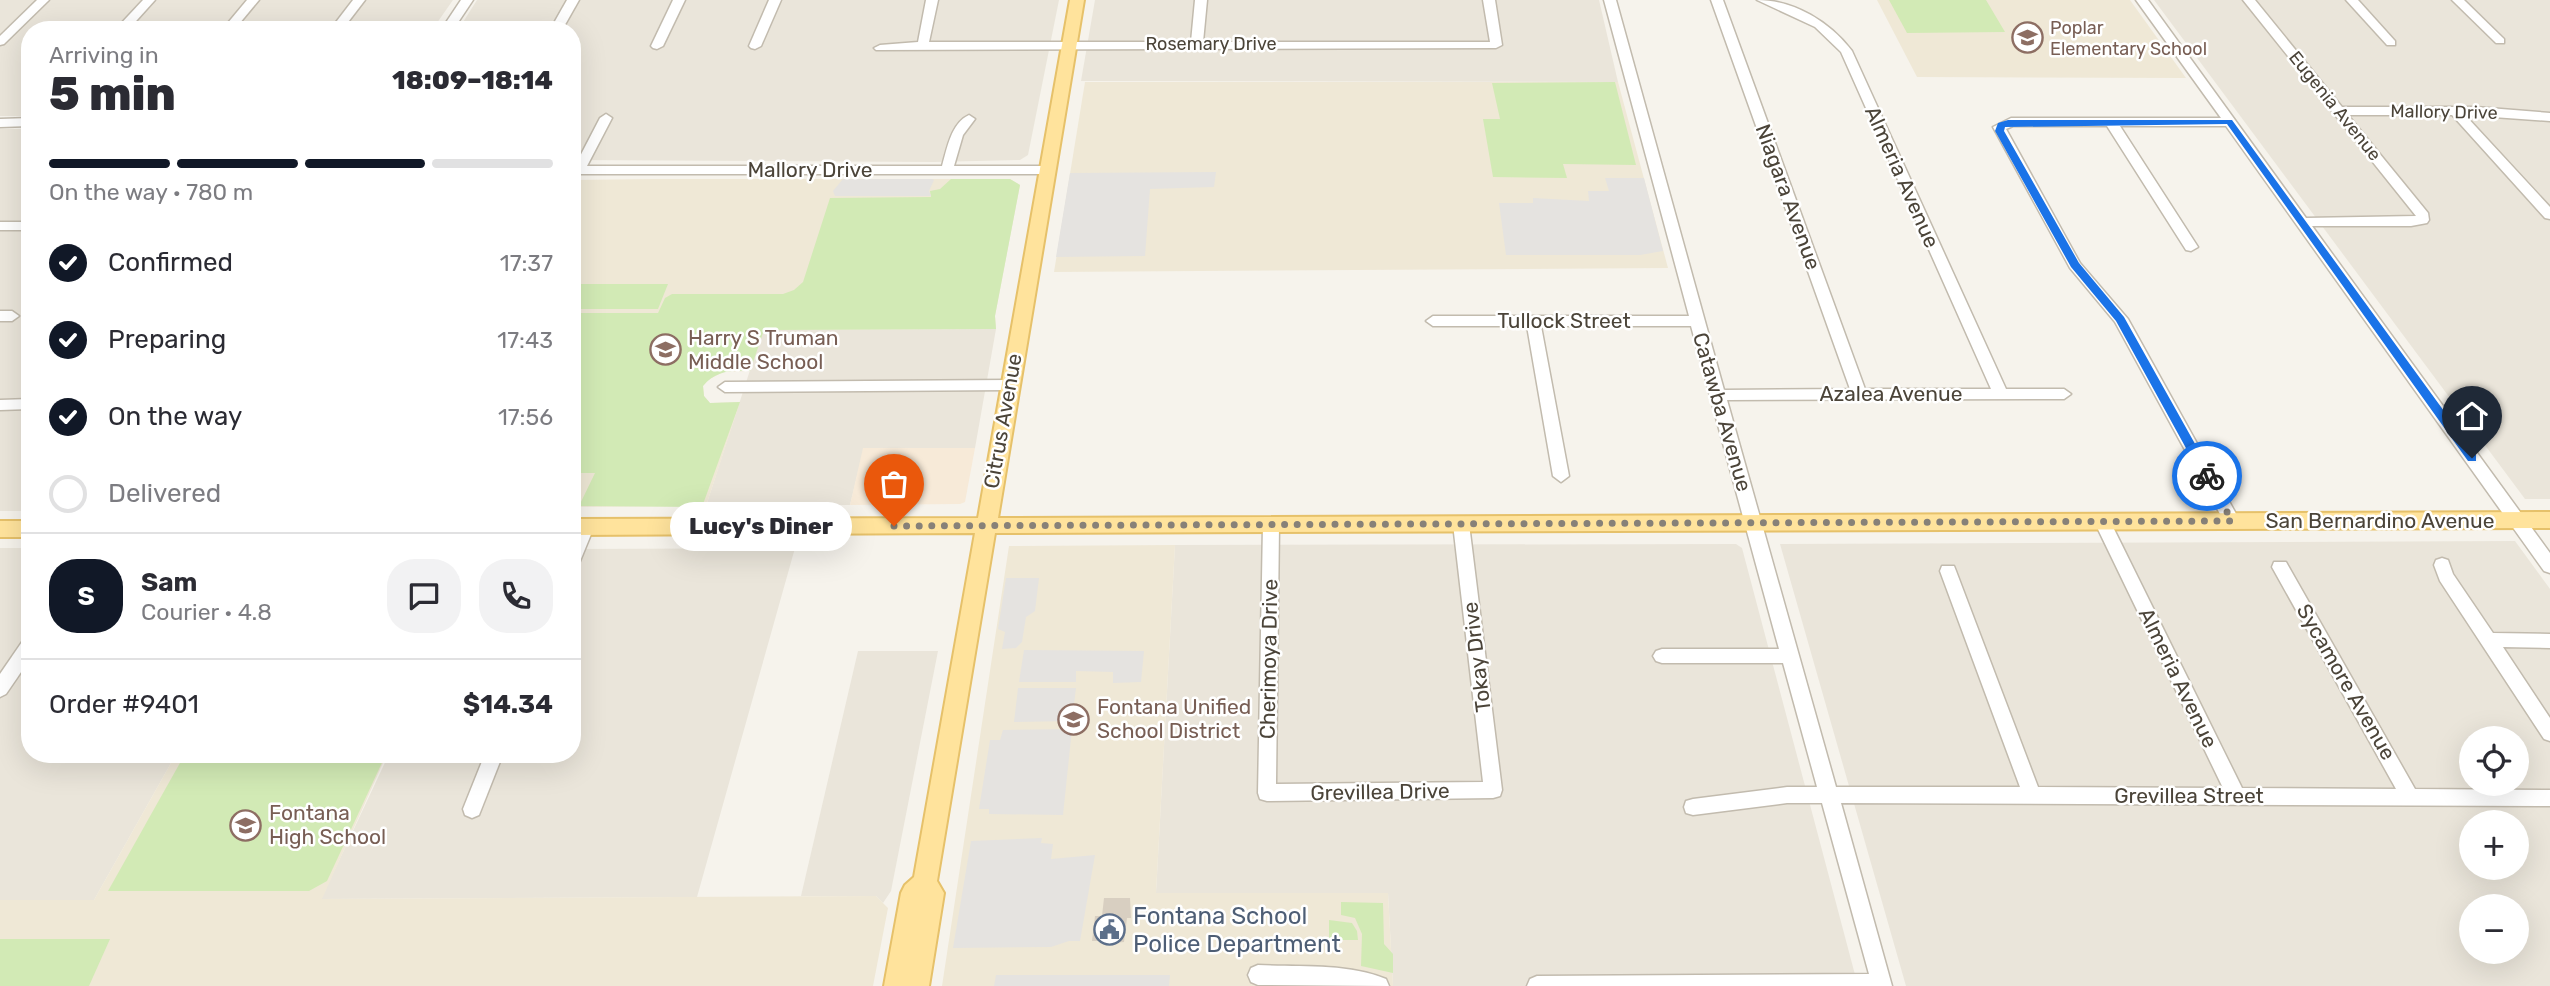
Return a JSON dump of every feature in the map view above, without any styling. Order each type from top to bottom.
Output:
[{"type":"main road","name":"Citrus Avenue","points":[[896,986],[913,893],[925,883],[1077,0]]},
{"type":"main road","name":"San Bernardino Avenue","points":[[581,527],[2550,520]]},
{"type":"main road","points":[[0,529],[21,529]]},
{"type":"main road","name":"Citrus Avenue","points":[[917,986],[932,893],[925,883]]},
{"type":"street","points":[[0,41],[43,0]]},
{"type":"street","points":[[129,21],[149,0]]},
{"type":"street","points":[[236,21],[253,0]]},
{"type":"street","points":[[343,21],[359,0]]},
{"type":"street","points":[[453,21],[467,0]]},
{"type":"street","points":[[560,21],[573,0]]},
{"type":"street","points":[[657,46],[679,0]]},
{"type":"street","points":[[755,46],[775,0]]},
{"type":"street","points":[[923,45],[932,0]]},
{"type":"street","points":[[1197,44],[1200,0]]},
{"type":"street","name":"Rosemary Drive","points":[[880,48],[923,45],[1496,45],[1489,0]]},
{"type":"street","name":"Catawba Avenue","points":[[1610,0],[1696,321],[1755,523],[1882,985]]},
{"type":"street","name":"Niagara Avenue","points":[[1717,0],[1860,394]]},
{"type":"street","name":"Almeria Avenue","points":[[1763,0],[1809,18],[1829,32],[1846,51],[2000,393]]},
{"type":"street","points":[[2142,0],[2550,566]]},
{"type":"street","name":"Eugenia Avenue","points":[[2249,0],[2421,212],[2422,220],[2301,222]]},
{"type":"street","points":[[2352,0],[2391,43]]},
{"type":"street","points":[[2458,0],[2500,41]]},
{"type":"street","points":[[2455,110],[2550,214]]},
{"type":"street","name":"Mallory Drive","points":[[2339,111],[2455,110],[2550,117]]},
{"type":"street","points":[[581,161],[606,118]]},
{"type":"street","points":[[947,170],[957,135],[968,119]]},
{"type":"street","points":[[2229,121],[2011,122],[2001,125],[2000,131],[2075,265],[2120,319],[2232,521]]},
{"type":"street","points":[[0,122],[21,122]]},
{"type":"street","points":[[2111,122],[2191,247]]},
{"type":"street","name":"Mallory Drive","points":[[581,170],[1048,170]]},
{"type":"street","points":[[0,226],[21,226]]},
{"type":"street","name":"Tullock Street","points":[[1433,321],[1696,321]]},
{"type":"street","points":[[1533,321],[1561,476]]},
{"type":"street","points":[[725,387],[1009,385]]},
{"type":"street","name":"Azalea Avenue","points":[[1717,395],[2064,394]]},
{"type":"street","points":[[0,405],[21,404]]},
{"type":"street","name":"Almeria Avenue","points":[[2102,521],[2235,796]]},
{"type":"street","name":"Tokay Drive","points":[[1461,524],[1493,790]]},
{"type":"street","name":"Cherimoya Drive","points":[[1268,793],[1271,525]]},
{"type":"street","points":[[2442,565],[2445,576],[2550,733]]},
{"type":"street","name":"Sycamore Avenue","points":[[2280,567],[2410,797]]},
{"type":"street","points":[[1948,571],[2032,796]]},
{"type":"street","points":[[2489,640],[2550,640]]},
{"type":"street","points":[[1662,656],[1790,656]]},
{"type":"street","points":[[0,689],[21,658]]},
{"type":"street","points":[[472,809],[490,763]]},
{"type":"street","name":"Grevillea Drive","points":[[1268,793],[1493,790]]},
{"type":"street","name":"Grevillea Street","points":[[1693,807],[1787,795],[2550,797]]},
{"type":"street","points":[[1258,975],[1350,980],[1379,986]]},
{"type":"street","points":[[1538,986],[1882,985]]},
{"type":"shaded area","points":[[0,0],[453,0],[438,21],[21,21],[21,116],[0,116]]},
{"type":"shaded area","points":[[477,0],[1059,0],[1028,155],[1020,160],[581,160],[581,21],[464,21]]},
{"type":"shaded area","points":[[1095,0],[1599,0],[1618,82],[1081,81]]},
{"type":"shaded area","name":"Poplar Elementary School","points":[[1877,0],[2130,0],[2186,78],[1917,77]]},
{"type":"shaded area","points":[[2154,0],[2550,0],[2550,499],[2525,499]]},
{"type":"shaded area","points":[[1085,82],[1618,82],[1668,268],[1054,272]]},
{"type":"shaded area","points":[[0,129],[21,129],[21,511],[0,511]]},
{"type":"shaded area","points":[[1216,172],[1214,187],[1150,189],[1145,256],[1056,257],[1070,173]]},
{"type":"shaded area","points":[[1605,178],[1644,178],[1663,251],[1640,255],[1506,255],[1499,203],[1533,203],[1533,198],[1589,201],[1588,191],[1609,191]]},
{"type":"shaded area","points":[[843,179],[934,180],[929,191],[931,196],[835,196],[833,191]]},
{"type":"shaded area","name":"Harry S Truman Middle School","points":[[1010,179],[1020,185],[995,316],[996,329],[764,330],[750,371],[723,372],[703,386],[704,396],[710,403],[740,402],[706,506],[581,507],[581,180]]},
{"type":"shaded area","points":[[996,329],[975,448],[864,448],[850,505],[706,506],[763,330]]},
{"type":"shaded area","points":[[863,448],[975,448],[965,502],[850,505]]},
{"type":"shaded area","points":[[2515,541],[2550,589],[2550,986],[1906,986],[1780,544]]},
{"type":"shaded area","points":[[1736,544],[1742,548],[1858,986],[1393,986],[1388,893],[1156,893],[1175,545]]},
{"type":"shaded area","name":"Fontana Unified School District","points":[[1175,545],[1156,893],[1388,893],[1393,986],[942,986],[1009,546]]},
{"type":"shaded area","points":[[0,548],[21,548],[21,763],[171,763],[94,900],[0,900]]},
{"type":"shaded area","points":[[795,548],[697,897],[321,899],[385,763],[581,763],[581,549]]},
{"type":"shaded area","points":[[1006,578],[1039,578],[1035,611],[1026,617],[1022,642],[1016,648],[1002,649],[1005,632],[998,629]]},
{"type":"shaded area","points":[[1024,650],[1144,651],[1141,682],[1113,683],[1113,672],[1076,671],[1076,682],[1019,682]]},
{"type":"shaded area","points":[[858,651],[938,651],[891,891],[883,903],[876,896],[801,896]]},
{"type":"shaded area","points":[[1018,688],[1076,688],[1072,721],[1014,722]]},
{"type":"shaded area","points":[[1072,729],[1063,815],[989,814],[989,809],[979,809],[990,740],[1000,740],[1003,730]]},
{"type":"shaded area","name":"Fontana High School","points":[[171,763],[383,763],[322,899],[876,896],[888,908],[873,986],[0,986],[0,900],[94,900]]},
{"type":"shaded area","points":[[1042,838],[1041,843],[1053,844],[1051,859],[1095,855],[1080,941],[1069,941],[1051,947],[953,948],[971,841]]},
{"type":"shaded area","points":[[996,975],[1170,975],[1169,986],[994,986]]},
{"type":"green space","points":[[1889,0],[1986,0],[2005,32],[1907,33]]},
{"type":"green space","points":[[1615,82],[1636,165],[1563,164],[1567,178],[1493,177],[1483,119],[1500,119],[1492,83]]},
{"type":"green space","name":"Harry S Truman Middle School","points":[[951,179],[1010,179],[1020,185],[995,316],[996,329],[764,330],[750,371],[719,374],[703,386],[704,396],[710,403],[740,402],[702,507],[581,506],[595,473],[581,473],[581,313],[658,313],[665,298],[672,294],[783,294],[794,290],[803,282],[830,198],[931,197],[930,191],[940,189]]},
{"type":"green space","points":[[581,284],[668,284],[658,309],[581,309]]},
{"type":"green space","points":[[180,763],[382,763],[327,881],[309,891],[108,891]]},
{"type":"green space","points":[[1341,902],[1383,903],[1384,944],[1393,954],[1393,973],[1361,966],[1362,934],[1355,918],[1341,915]]},
{"type":"green space","points":[[1329,920],[1352,923],[1358,940],[1329,940]]},
{"type":"green space","points":[[0,939],[110,939],[89,986],[0,986]]},
{"type":"building","points":[[879,475],[902,475],[901,483],[904,483],[898,500],[873,500]]},
{"type":"building","name":"Fontana School Police Department","points":[[1104,898],[1130,898],[1131,918],[1127,918],[1124,942],[1104,944],[1104,941],[1092,941],[1095,916],[1102,916]]},
{"type":"way so far","points":[[894,526],[2232,521],[2207,476]]},
{"type":"place","name":"Poplar Elementary School","points":[[2027,38]]},
{"type":"place","name":"Harry S Truman Middle School","points":[[665,350]]},
{"type":"place","name":"Lucy's Diner","points":[[894,526]]},
{"type":"place","name":"Fontana Unified School District","points":[[1074,719]]},
{"type":"place","name":"Fontana High School","points":[[246,825]]},
{"type":"place","name":"Fontana School Police Department","points":[[1110,930]]},
{"type":"route","points":[[2207,476],[2112,306],[2081,275],[2075,265],[2000,131],[2001,125],[2011,122],[2229,121],[2472,458]]}]
